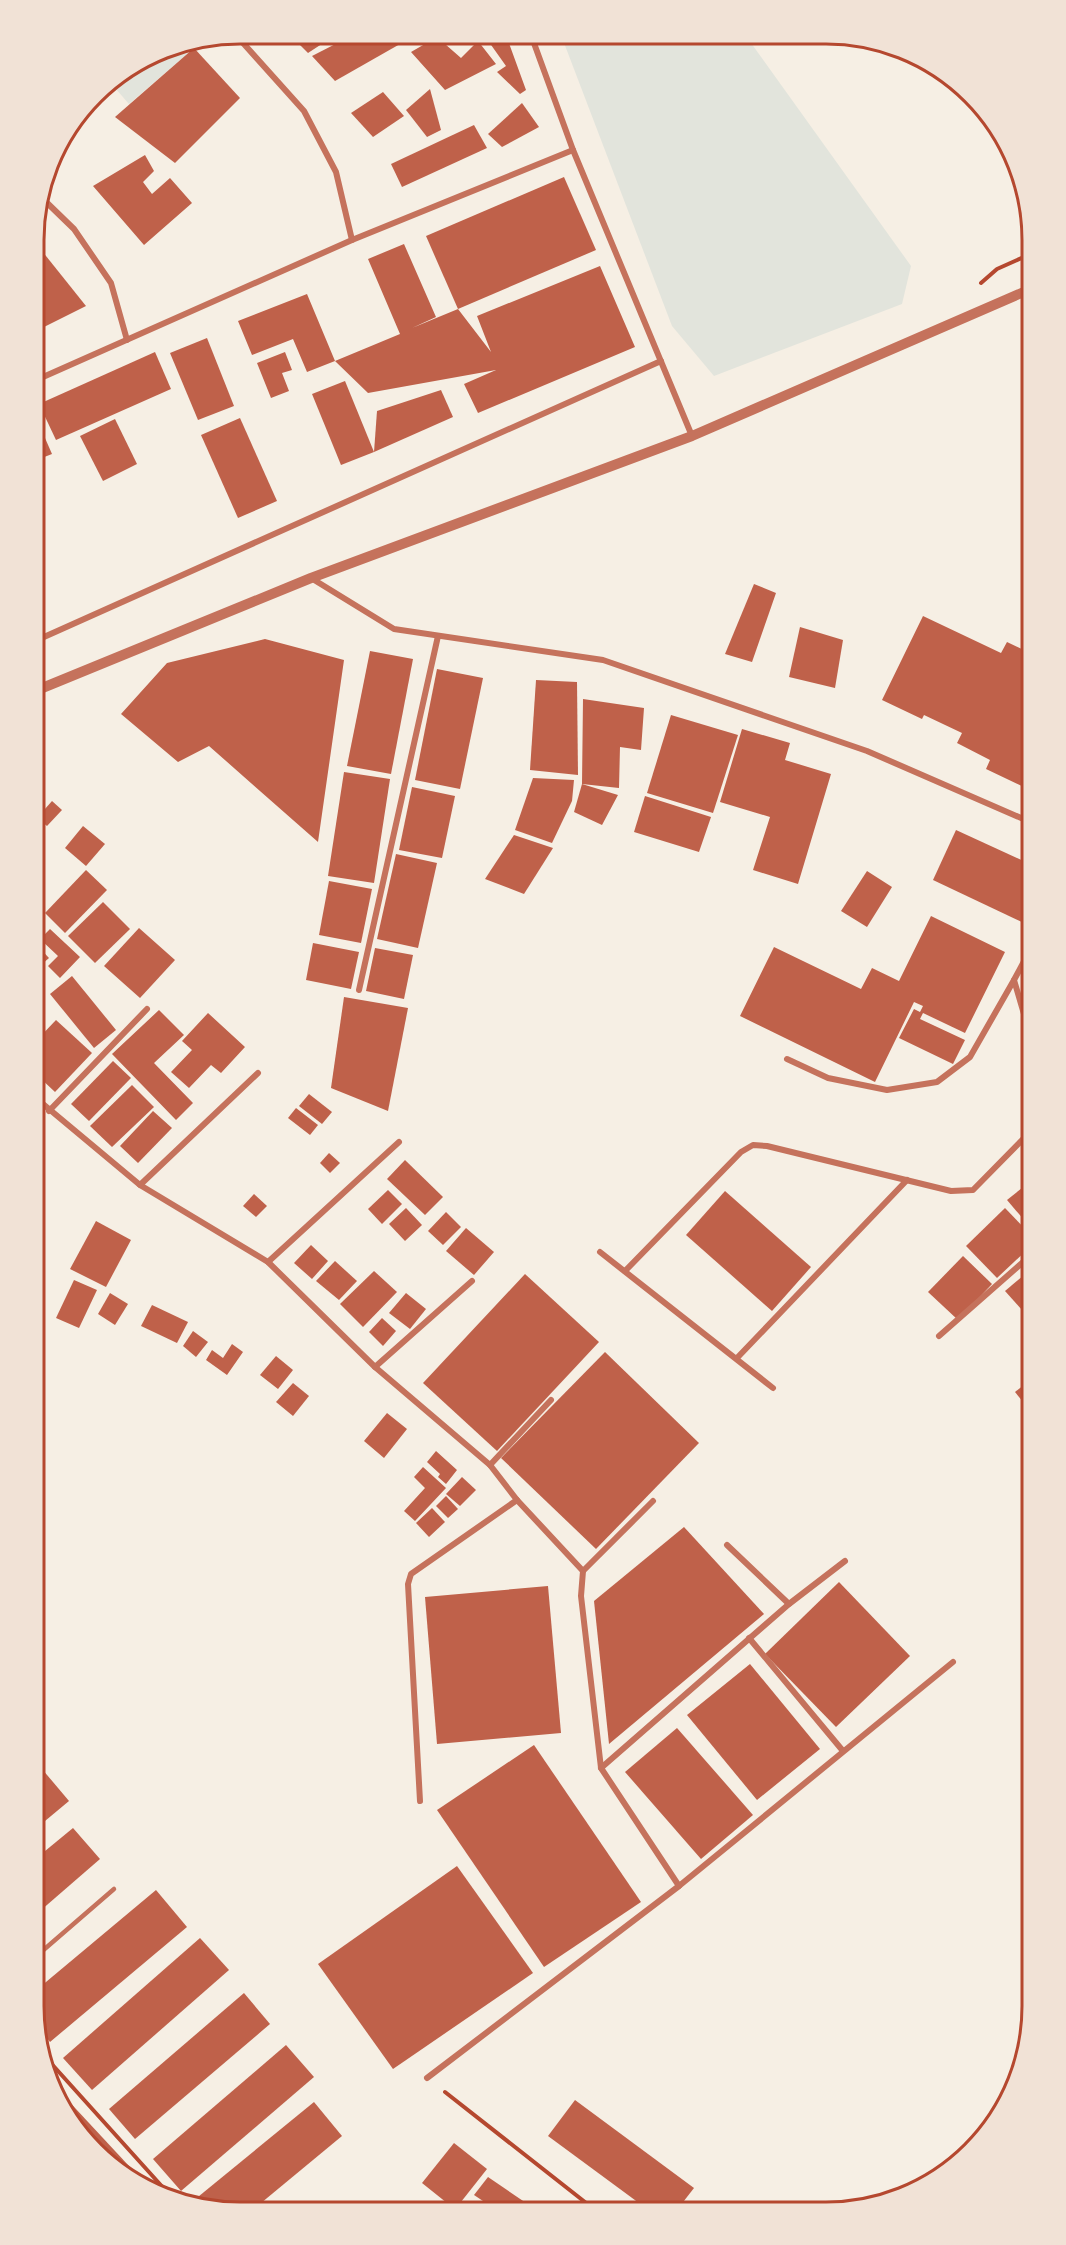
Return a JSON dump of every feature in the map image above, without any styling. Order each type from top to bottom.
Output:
[{"type":"street","points":[[244,44],[304,111],[336,172],[352,240]]},
{"type":"street","points":[[534,44],[573,150],[692,436]]},
{"type":"street","points":[[44,377],[352,240],[573,150]]},
{"type":"street","points":[[47,203],[74,230],[111,283],[127,340]]},
{"type":"street","points":[[44,687],[311,578],[692,436],[1022,293]]},
{"type":"street","points":[[44,637],[661,362]]},
{"type":"street","points":[[311,578],[394,629],[603,660],[867,751],[1022,818]]},
{"type":"street","points":[[359,990],[438,636]]},
{"type":"street","points":[[787,1059],[828,1078],[887,1090],[937,1082],[970,1057],[1022,965]]},
{"type":"street","points":[[1014,980],[1022,1007]]},
{"type":"street","points":[[49,1111],[147,1009]]},
{"type":"street","points":[[140,1185],[258,1073]]},
{"type":"street","points":[[44,1106],[140,1185],[268,1262],[375,1367],[490,1465],[517,1500],[583,1571]]},
{"type":"street","points":[[625,1271],[741,1152],[753,1145],[951,1191],[973,1190],[1022,1140]]},
{"type":"street","points":[[268,1262],[399,1143]]},
{"type":"street","points":[[737,1358],[908,1180]]},
{"type":"street","points":[[600,1252],[737,1358],[772,1388]]},
{"type":"street","points":[[939,1336],[1022,1263]]},
{"type":"street","points":[[375,1367],[472,1281]]},
{"type":"street","points":[[490,1465],[551,1400]]},
{"type":"street","points":[[420,1801],[408,1584],[411,1574],[517,1500]]},
{"type":"street","points":[[654,1501],[583,1571],[582,1596],[601,1768],[679,1886]]},
{"type":"street","points":[[727,1545],[789,1604]]},
{"type":"street","points":[[601,1768],[749,1638],[844,1561]]},
{"type":"street","points":[[749,1638],[843,1752]]},
{"type":"street","points":[[427,2078],[551,1986],[679,1886],[953,1662]]},
{"type":"lane","points":[[44,1950],[114,1889]]},
{"type":"path","points":[[53,2065],[160,2184]]},
{"type":"path","points":[[427,2078],[585,2202]]},
{"type":"shaded area","points":[[564,44],[752,44],[911,266],[902,304],[714,376],[672,326]]},
{"type":"shaded area","points":[[192,49],[129,104],[115,88],[131,76],[164,58]]},
{"type":"building","points":[[299,44],[322,44],[308,53]]},
{"type":"building","points":[[335,44],[400,44],[335,81],[312,56]]},
{"type":"building","points":[[425,44],[445,44],[461,58],[475,44],[480,44],[496,64],[445,90],[411,52]]},
{"type":"building","points":[[490,44],[509,44],[526,90],[520,94],[497,72],[506,66]]},
{"type":"building","points":[[195,49],[240,98],[175,163],[115,117]]},
{"type":"building","points":[[430,89],[441,130],[427,137],[406,110]]},
{"type":"building","points":[[383,92],[404,116],[373,137],[351,113]]},
{"type":"building","points":[[522,103],[539,127],[502,147],[488,134]]},
{"type":"building","points":[[474,125],[487,148],[402,187],[391,164]]},
{"type":"building","points":[[145,155],[154,171],[143,182],[152,194],[170,178],[192,203],[144,245],[93,186]]},
{"type":"building","points":[[564,177],[596,250],[458,309],[426,236]]},
{"type":"building","points":[[404,244],[436,317],[412,328],[458,309],[491,352],[477,316],[600,266],[635,347],[478,413],[464,384],[496,370],[368,393],[335,361],[400,334],[368,259]]},
{"type":"building","points":[[44,254],[86,306],[44,327]]},
{"type":"building","points":[[307,294],[335,361],[307,372],[293,339],[252,355],[238,321]]},
{"type":"building","points":[[207,338],[234,406],[198,420],[170,353]]},
{"type":"building","points":[[155,352],[171,389],[56,440],[44,415],[44,402]]},
{"type":"building","points":[[285,352],[292,370],[282,373],[289,391],[271,398],[257,363]]},
{"type":"building","points":[[345,381],[374,452],[341,465],[312,394]]},
{"type":"building","points":[[441,390],[453,417],[374,452],[377,411]]},
{"type":"building","points":[[240,418],[277,501],[238,518],[201,435]]},
{"type":"building","points":[[115,419],[137,464],[103,481],[80,436]]},
{"type":"building","points":[[44,436],[52,454],[44,457]]},
{"type":"building","points":[[754,584],[776,593],[752,662],[725,654]]},
{"type":"building","points":[[923,616],[1001,653],[1007,642],[1022,649],[1022,786],[986,769],[990,760],[957,743],[962,733],[924,715],[922,719],[882,700]]},
{"type":"building","points":[[800,627],[843,640],[835,688],[789,677]]},
{"type":"building","points":[[265,639],[344,660],[318,842],[209,746],[178,762],[121,714],[167,663]]},
{"type":"building","points":[[370,651],[413,659],[391,774],[347,766]]},
{"type":"building","points":[[437,669],[483,678],[460,789],[415,780]]},
{"type":"building","points":[[536,680],[577,682],[578,775],[530,770]]},
{"type":"building","points":[[583,699],[644,708],[641,750],[620,747],[619,788],[582,784]]},
{"type":"building","points":[[671,715],[738,735],[713,813],[647,793]]},
{"type":"building","points":[[742,729],[790,743],[785,760],[831,774],[798,884],[753,870],[770,817],[720,802]]},
{"type":"building","points":[[344,772],[390,779],[374,883],[328,876]]},
{"type":"building","points":[[533,778],[574,780],[572,801],[552,843],[515,830]]},
{"type":"building","points":[[582,784],[618,795],[602,825],[574,812]]},
{"type":"building","points":[[412,787],[455,796],[442,858],[399,850]]},
{"type":"building","points":[[645,796],[711,817],[699,852],[634,832]]},
{"type":"building","points":[[52,801],[62,810],[47,826],[44,824],[44,810]]},
{"type":"building","points":[[83,826],[105,844],[86,866],[65,848]]},
{"type":"building","points":[[956,830],[1022,860],[1022,922],[933,880]]},
{"type":"building","points":[[514,835],[553,848],[524,894],[485,879]]},
{"type":"building","points":[[396,854],[437,863],[418,948],[377,939]]},
{"type":"building","points":[[86,870],[107,890],[65,933],[45,913]]},
{"type":"building","points":[[867,871],[892,887],[867,927],[841,911]]},
{"type":"building","points":[[329,881],[372,889],[361,943],[319,935]]},
{"type":"building","points":[[103,902],[130,929],[95,963],[68,936]]},
{"type":"building","points":[[931,916],[1005,952],[965,1033],[923,1013],[920,1019],[965,1040],[953,1064],[899,1038],[914,1009],[920,1012],[923,1006],[914,1002],[875,1082],[740,1016],[774,947],[861,989],[872,968],[899,981]]},
{"type":"building","points":[[139,928],[175,960],[140,998],[104,966]]},
{"type":"building","points":[[50,929],[80,957],[60,978],[48,966],[58,956],[44,943],[44,935]]},
{"type":"building","points":[[313,943],[359,952],[351,989],[306,980]]},
{"type":"building","points":[[375,948],[413,955],[404,999],[366,991]]},
{"type":"building","points":[[44,953],[49,958],[44,962]]},
{"type":"building","points":[[72,976],[116,1030],[94,1048],[50,994]]},
{"type":"building","points":[[344,997],[408,1008],[388,1111],[331,1088]]},
{"type":"building","points":[[159,1010],[184,1035],[154,1063],[193,1103],[176,1120],[112,1054]]},
{"type":"building","points":[[208,1013],[245,1047],[221,1073],[211,1065],[189,1088],[171,1072],[192,1050],[182,1041]]},
{"type":"building","points":[[56,1020],[92,1053],[55,1092],[44,1082],[44,1033]]},
{"type":"building","points":[[113,1061],[131,1078],[89,1121],[71,1104]]},
{"type":"building","points":[[132,1085],[154,1107],[112,1147],[90,1126]]},
{"type":"building","points":[[309,1094],[332,1112],[322,1124],[299,1106]]},
{"type":"building","points":[[296,1108],[318,1125],[310,1135],[288,1118]]},
{"type":"building","points":[[153,1111],[172,1128],[138,1163],[120,1146]]},
{"type":"building","points":[[329,1153],[340,1163],[330,1173],[320,1163]]},
{"type":"building","points":[[405,1160],[443,1197],[425,1215],[387,1179]]},
{"type":"building","points":[[1022,1188],[1022,1218],[1007,1200]]},
{"type":"building","points":[[388,1190],[402,1204],[382,1224],[368,1209]]},
{"type":"building","points":[[725,1191],[811,1267],[772,1311],[686,1235]]},
{"type":"building","points":[[254,1194],[267,1206],[256,1217],[243,1206]]},
{"type":"building","points":[[406,1208],[422,1225],[405,1241],[389,1224]]},
{"type":"building","points":[[1005,1208],[1022,1226],[1022,1255],[997,1278],[966,1246]]},
{"type":"building","points":[[446,1212],[461,1227],[443,1245],[428,1231]]},
{"type":"building","points":[[96,1221],[131,1240],[106,1287],[70,1269]]},
{"type":"building","points":[[466,1228],[494,1252],[474,1275],[446,1251]]},
{"type":"building","points":[[311,1245],[328,1261],[312,1279],[294,1263]]},
{"type":"building","points":[[963,1256],[992,1284],[958,1320],[928,1292]]},
{"type":"building","points":[[335,1261],[357,1281],[339,1300],[316,1281]]},
{"type":"building","points":[[374,1271],[397,1292],[363,1327],[340,1304]]},
{"type":"building","points":[[525,1274],[599,1342],[497,1451],[423,1383]]},
{"type":"building","points":[[1022,1277],[1022,1310],[1005,1291]]},
{"type":"building","points":[[74,1280],[97,1290],[79,1328],[56,1318]]},
{"type":"building","points":[[110,1293],[128,1304],[115,1325],[98,1314]]},
{"type":"building","points":[[406,1293],[426,1309],[410,1329],[389,1313]]},
{"type":"building","points":[[152,1305],[188,1322],[177,1343],[141,1326]]},
{"type":"building","points":[[382,1318],[396,1331],[383,1346],[369,1332]]},
{"type":"building","points":[[193,1331],[208,1342],[196,1357],[183,1346]]},
{"type":"building","points":[[232,1344],[243,1352],[227,1375],[206,1360],[212,1350],[223,1358]]},
{"type":"building","points":[[605,1352],[699,1443],[596,1549],[501,1458]]},
{"type":"building","points":[[276,1356],[293,1370],[278,1389],[260,1375]]},
{"type":"building","points":[[293,1383],[309,1396],[293,1416],[276,1402]]},
{"type":"building","points":[[1022,1386],[1022,1401],[1015,1392]]},
{"type":"building","points":[[387,1413],[407,1429],[384,1458],[364,1441]]},
{"type":"building","points":[[436,1451],[457,1470],[446,1484],[438,1477],[440,1474],[427,1462]]},
{"type":"building","points":[[423,1467],[446,1488],[415,1521],[404,1511],[425,1488],[414,1477]]},
{"type":"building","points":[[462,1477],[476,1490],[460,1506],[446,1494]]},
{"type":"building","points":[[446,1496],[458,1509],[448,1518],[436,1506]]},
{"type":"building","points":[[432,1508],[445,1522],[429,1537],[416,1523]]},
{"type":"building","points":[[684,1527],[764,1614],[609,1744],[594,1601]]},
{"type":"building","points":[[839,1582],[910,1656],[836,1727],[765,1654]]},
{"type":"building","points":[[548,1586],[561,1733],[437,1744],[425,1597]]},
{"type":"building","points":[[750,1664],[820,1749],[757,1800],[687,1715]]},
{"type":"building","points":[[677,1728],[753,1815],[701,1859],[625,1772]]},
{"type":"building","points":[[534,1745],[641,1902],[544,1967],[437,1810]]},
{"type":"building","points":[[44,1771],[69,1801],[44,1822]]},
{"type":"building","points":[[73,1828],[100,1859],[44,1908],[44,1852]]},
{"type":"building","points":[[457,1866],[533,1973],[393,2069],[318,1964]]},
{"type":"building","points":[[156,1890],[187,1927],[50,2042],[45,2031],[44,1984]]},
{"type":"building","points":[[200,1938],[229,1970],[92,2090],[63,2058]]},
{"type":"building","points":[[244,1993],[270,2024],[135,2139],[109,2109]]},
{"type":"building","points":[[286,2045],[314,2077],[181,2191],[153,2159]]},
{"type":"building","points":[[575,2100],[694,2188],[683,2202],[638,2202],[548,2136]]},
{"type":"building","points":[[68,2101],[133,2170],[101,2144],[84,2125]]},
{"type":"building","points":[[314,2102],[342,2136],[262,2202],[198,2197]]},
{"type":"building","points":[[454,2143],[487,2169],[461,2202],[446,2202],[422,2183]]},
{"type":"building","points":[[488,2177],[525,2202],[484,2202],[474,2195]]}]
